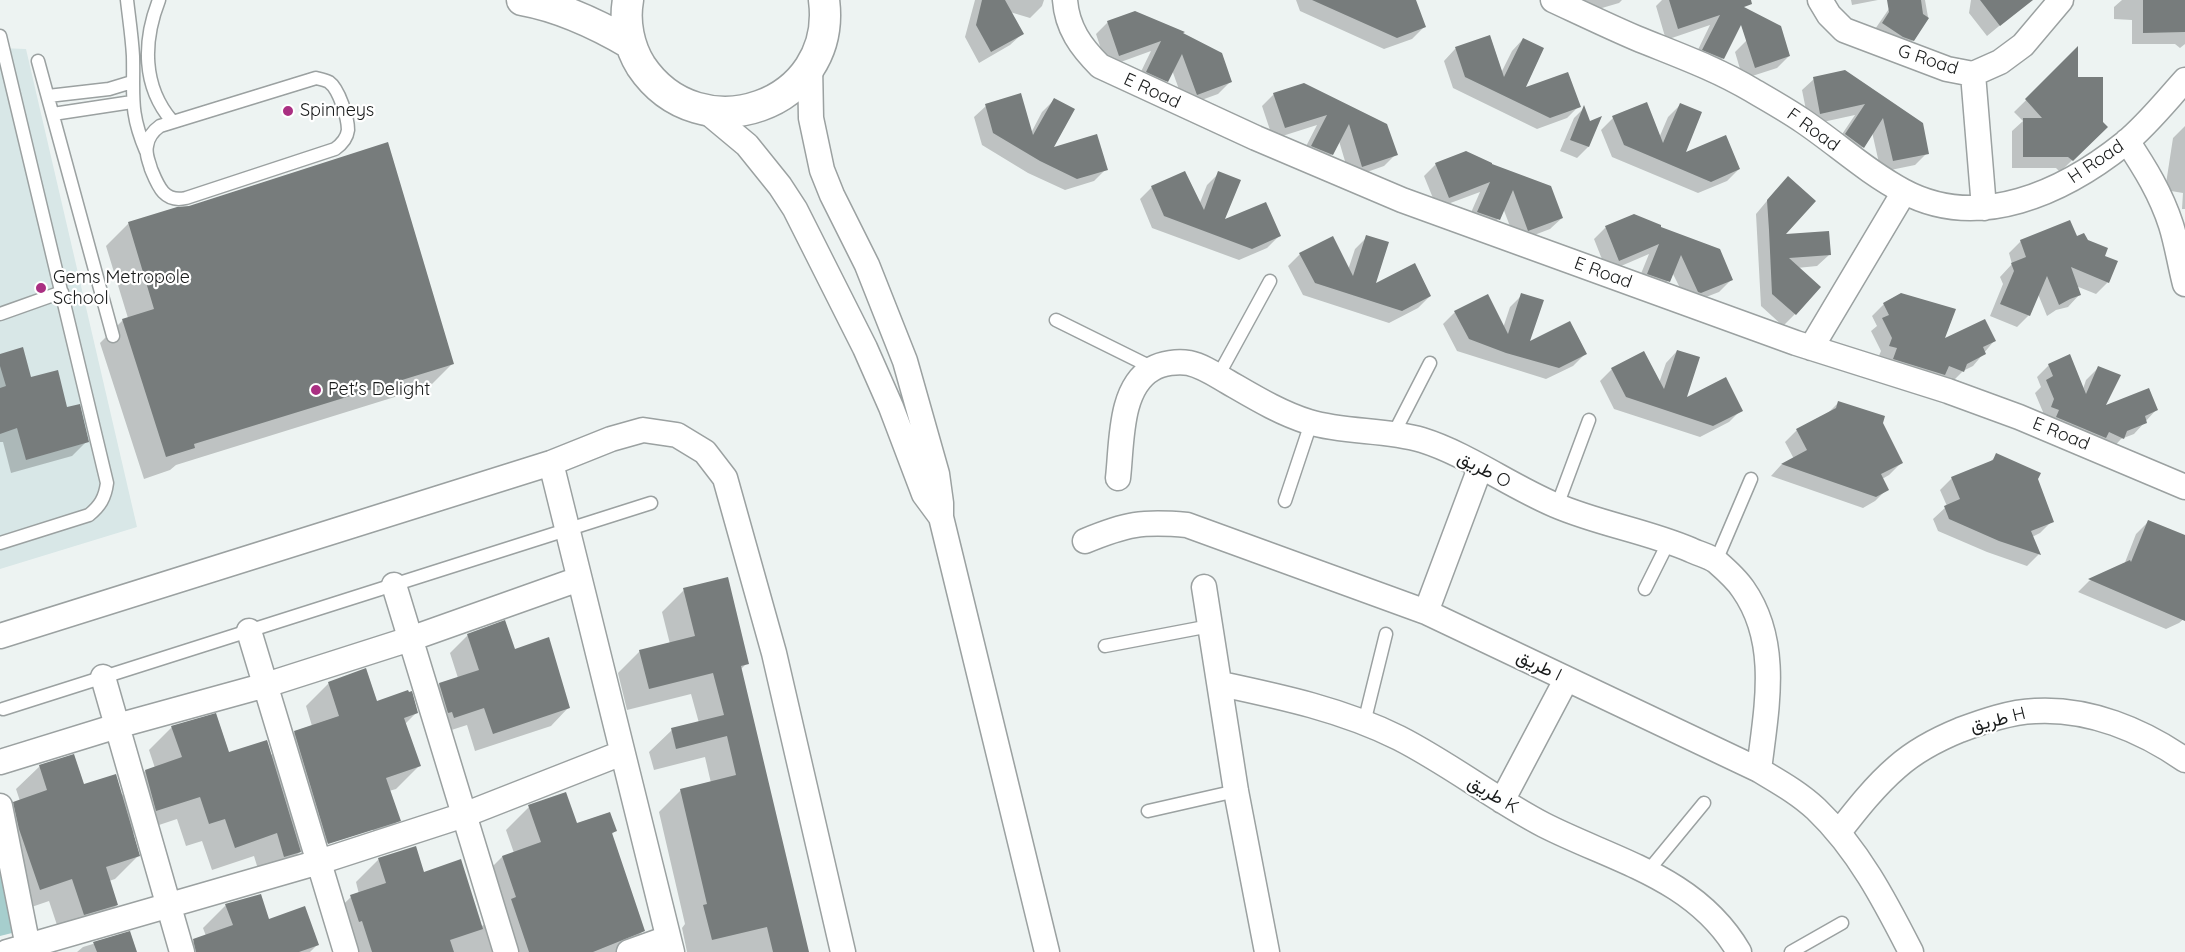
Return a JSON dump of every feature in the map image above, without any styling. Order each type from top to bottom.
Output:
[{"type":"street","points":[[522,0],[563,11],[609,31],[631,44]]},
{"type":"street","points":[[628,0],[627,26],[631,44],[648,77],[678,101],[705,111],[727,126],[753,151],[795,208],[865,348],[891,407],[924,494],[941,517]]},
{"type":"street","points":[[705,111],[732,112],[751,109],[769,103],[799,80],[819,48],[823,29],[824,0]]},
{"type":"street","name":"E Road","points":[[1065,0],[1070,27],[1083,48],[1100,66],[1256,138],[1402,200],[1810,348],[1948,391],[2019,417],[2185,487]]},
{"type":"street","name":"F Road","points":[[1553,0],[1695,61],[1750,89],[1804,121],[1853,160],[1904,192]]},
{"type":"street","name":"G Road","points":[[1821,0],[1829,15],[1844,30],[1947,69],[1973,74],[2000,62],[2024,45],[2061,0]]},
{"type":"street","points":[[810,65],[811,118],[822,170],[867,265],[905,361],[938,474],[941,517],[1047,952]]},
{"type":"street","points":[[1973,74],[1984,208]]},
{"type":"street","name":"H Road","points":[[1904,192],[1942,207],[1984,208],[2020,201],[2055,189],[2087,171],[2127,141],[2185,80]]},
{"type":"street","points":[[2127,141],[2145,167],[2160,195],[2171,225],[2185,284]]},
{"type":"street","points":[[1810,348],[1904,192]]},
{"type":"street","name":"طريق O","points":[[1153,368],[1171,362],[1190,363],[1218,376],[1284,414],[1311,423],[1334,428],[1394,433],[1423,440],[1557,506],[1669,541],[1716,561],[1743,589],[1761,624],[1768,662],[1767,700],[1759,770]]},
{"type":"street","points":[[1118,478],[1129,397],[1138,380],[1153,368]]},
{"type":"street","points":[[0,636],[551,463],[611,439],[643,430],[676,435],[705,452],[725,478],[774,653],[843,952]]},
{"type":"street","points":[[551,463],[670,945],[629,952]]},
{"type":"street","points":[[1426,612],[1480,468]]},
{"type":"street","name":"طريق I","points":[[1085,541],[1117,527],[1152,522],[1187,525],[1426,612],[1759,770],[1788,787],[1815,808],[1839,832],[1861,861],[1911,952]]},
{"type":"street","points":[[0,762],[117,726],[266,685],[410,639],[579,579]]},
{"type":"street","points":[[394,585],[506,952]]},
{"type":"street","points":[[1204,587],[1236,790],[1267,952]]},
{"type":"street","points":[[249,631],[346,952]]},
{"type":"street","points":[[103,677],[182,952]]},
{"type":"street","points":[[1502,801],[1566,680]]},
{"type":"street","name":"طريق K","points":[[1221,684],[1298,700],[1399,738],[1543,824],[1648,871],[1681,889],[1709,913],[1739,952]]},
{"type":"street","name":"طريق H","points":[[1839,832],[1863,802],[1898,766],[1940,738],[1986,720],[2035,711],[2079,714],[2123,725],[2163,744],[2185,760]]},
{"type":"street","points":[[0,806],[21,950],[319,862],[464,815],[622,753]]},
{"type":"lane","points":[[127,0],[133,55],[134,118],[146,151],[161,191],[166,196],[179,200],[335,149],[346,137],[348,129],[335,88],[330,83],[316,78],[172,121],[154,131],[146,151]]},
{"type":"lane","points":[[159,0],[152,18],[147,54],[153,91],[172,121]]},
{"type":"lane","points":[[0,36],[4,73],[62,292],[107,483],[105,496],[89,515],[0,543]]},
{"type":"lane","points":[[133,55],[147,54]]},
{"type":"lane","points":[[38,61],[113,336]]},
{"type":"lane","points":[[48,96],[109,89],[132,82]]},
{"type":"lane","points":[[53,114],[132,102]]},
{"type":"lane","points":[[1218,376],[1270,281]]},
{"type":"lane","points":[[0,314],[62,292]]},
{"type":"lane","points":[[1056,320],[1153,368]]},
{"type":"lane","points":[[1394,433],[1430,363]]},
{"type":"lane","points":[[1557,506],[1589,420]]},
{"type":"lane","points":[[1285,501],[1311,423]]},
{"type":"lane","points":[[1716,561],[1751,479]]},
{"type":"lane","points":[[3,709],[651,503]]},
{"type":"lane","points":[[1645,589],[1669,541]]},
{"type":"lane","points":[[1105,646],[1210,626]]},
{"type":"lane","points":[[1364,723],[1386,634]]},
{"type":"lane","points":[[1148,811],[1236,790]]},
{"type":"lane","points":[[1648,871],[1704,803]]},
{"type":"lane","points":[[1791,952],[1842,923]]},
{"type":"shaded area","name":"Gems Metropole School","points":[[0,48],[26,49],[137,527],[0,569]]},
{"type":"shaded area","points":[[0,864],[16,932],[0,936]]},
{"type":"building","points":[[982,0],[1005,0],[1024,34],[991,52],[976,25]]},
{"type":"building","points":[[1312,0],[1416,0],[1426,27],[1397,38]]},
{"type":"building","points":[[1669,0],[1751,0],[1752,4],[1744,7],[1781,26],[1790,56],[1755,68],[1741,25],[1724,59],[1702,50],[1720,15],[1678,29]]},
{"type":"building","points":[[1887,0],[1921,0],[1923,14],[1929,18],[1914,41],[1903,37],[1882,23],[1889,12]]},
{"type":"building","points":[[1980,0],[2033,0],[2000,26]]},
{"type":"building","points":[[2143,0],[2185,0],[2185,32],[2143,33]]},
{"type":"building","points":[[1135,11],[1185,32],[1183,33],[1222,53],[1232,82],[1197,95],[1182,54],[1168,82],[1146,72],[1161,41],[1119,56],[1107,21]]},
{"type":"building","points":[[1490,35],[1504,77],[1523,38],[1544,48],[1526,87],[1568,72],[1581,107],[1550,118],[1465,77],[1455,47]]},
{"type":"building","points":[[2078,46],[2078,77],[2103,77],[2103,122],[2108,127],[2073,161],[2068,157],[2023,157],[2023,118],[2042,118],[2025,99]]},
{"type":"building","points":[[1845,70],[1923,123],[1929,154],[1893,161],[1883,118],[1864,148],[1845,134],[1865,104],[1820,114],[1813,77]]},
{"type":"building","points":[[1304,83],[1387,124],[1398,155],[1362,167],[1349,124],[1333,155],[1311,146],[1327,115],[1285,128],[1273,93]]},
{"type":"building","points":[[1021,93],[1033,135],[1054,98],[1075,109],[1054,147],[1097,134],[1108,170],[1077,179],[1040,161],[993,133],[985,104]]},
{"type":"building","points":[[1647,102],[1663,143],[1680,103],[1702,112],[1686,152],[1726,135],[1740,169],[1711,182],[1624,145],[1612,116]]},
{"type":"building","points":[[1584,105],[1590,121],[1602,116],[1589,147],[1570,140]]},
{"type":"building","points":[[388,142],[454,364],[194,444],[195,448],[166,457],[122,319],[154,309],[128,222],[177,207],[189,206]]},
{"type":"building","points":[[1466,151],[1492,164],[1551,186],[1563,218],[1528,231],[1513,190],[1500,220],[1477,212],[1490,182],[1449,198],[1435,163]]},
{"type":"building","points":[[1185,171],[1204,210],[1218,171],[1241,180],[1225,219],[1266,202],[1281,236],[1252,249],[1164,216],[1151,186]]},
{"type":"building","points":[[1788,176],[1816,201],[1786,234],[1829,231],[1831,255],[1789,258],[1821,287],[1796,315],[1772,294],[1767,200]]},
{"type":"building","points":[[1634,214],[1661,225],[1661,227],[1720,249],[1733,280],[1701,293],[1698,292],[1681,255],[1670,282],[1647,274],[1659,244],[1619,261],[1605,226]]},
{"type":"building","points":[[2070,220],[2077,236],[2084,233],[2088,240],[2108,248],[2105,256],[2118,261],[2109,283],[2071,267],[2081,295],[2059,305],[2047,276],[2030,316],[2000,304],[2014,271],[2011,263],[2026,257],[2020,240]]},
{"type":"building","points":[[1366,235],[1389,242],[1376,283],[1415,263],[1431,296],[1402,311],[1315,283],[1299,253],[1333,236],[1353,276]]},
{"type":"building","points":[[1521,293],[1544,300],[1530,341],[1570,321],[1587,354],[1559,368],[1506,353],[1469,339],[1454,311],[1488,294],[1508,334]]},
{"type":"building","points":[[1901,293],[1956,309],[1945,338],[1985,319],[1996,341],[1983,347],[1986,354],[1967,364],[1964,372],[1949,366],[1945,375],[1893,359],[1897,348],[1889,346],[1892,338],[1882,318],[1889,315],[1883,303]]},
{"type":"building","points":[[23,347],[31,377],[58,370],[67,407],[80,404],[89,442],[26,460],[17,428],[0,434],[0,388],[6,386],[0,366],[0,354]]},
{"type":"building","points":[[1677,350],[1700,357],[1687,397],[1726,377],[1743,411],[1713,426],[1626,397],[1611,368],[1644,351],[1664,389]]},
{"type":"building","points":[[2070,354],[2086,394],[2098,366],[2121,375],[2106,405],[2149,388],[2158,410],[2145,416],[2147,423],[2127,431],[2124,439],[2109,432],[2106,438],[2056,417],[2059,410],[2051,407],[2054,399],[2046,380],[2053,376],[2048,364]]},
{"type":"building","points":[[1838,401],[1885,416],[1883,423],[1903,463],[1881,474],[1889,490],[1876,497],[1781,464],[1807,450],[1796,429],[1836,408]]},
{"type":"building","points":[[1996,453],[2041,473],[2038,479],[2054,522],[2031,531],[2041,555],[1999,541],[1949,519],[1944,506],[1960,499],[1951,477],[1993,460]]},
{"type":"building","points":[[2148,520],[2185,535],[2185,621],[2088,579],[2130,560],[2131,562]]},
{"type":"building","points":[[728,577],[749,664],[741,666],[809,952],[773,952],[767,927],[712,940],[703,905],[707,904],[680,789],[736,775],[727,736],[676,749],[671,728],[724,715],[713,673],[649,689],[639,650],[695,636],[683,588]]},
{"type":"building","points":[[505,620],[515,649],[549,637],[570,708],[493,734],[484,708],[454,718],[452,712],[448,713],[439,683],[479,670],[467,634]]},
{"type":"building","points":[[366,668],[377,701],[408,690],[412,691],[418,713],[404,718],[421,766],[386,778],[401,821],[328,844],[294,731],[339,716],[328,682]]},
{"type":"building","points":[[216,713],[229,752],[267,740],[301,852],[284,857],[277,833],[235,848],[225,819],[209,824],[200,797],[156,811],[145,770],[182,757],[171,726]]},
{"type":"building","points":[[74,754],[84,784],[116,774],[140,856],[106,867],[118,905],[84,915],[72,879],[40,890],[19,829],[13,802],[47,790],[39,765]]},
{"type":"building","points":[[566,792],[577,823],[610,812],[617,831],[612,833],[645,931],[593,952],[529,952],[511,899],[516,897],[502,856],[541,842],[528,805]]},
{"type":"building","points":[[416,846],[424,872],[461,859],[483,929],[450,940],[454,952],[372,952],[362,921],[359,922],[350,895],[386,883],[378,858]]},
{"type":"building","points":[[261,894],[269,919],[305,906],[319,945],[299,952],[196,952],[193,939],[233,925],[225,904]]},
{"type":"building","points":[[130,931],[137,952],[97,952],[93,942]]},
{"type":"place","name":"Spinneys","points":[[288,111]]},
{"type":"place","name":"Gems Metropole School","points":[[41,288]]},
{"type":"place","name":"Pet's Delight","points":[[316,390]]}]
